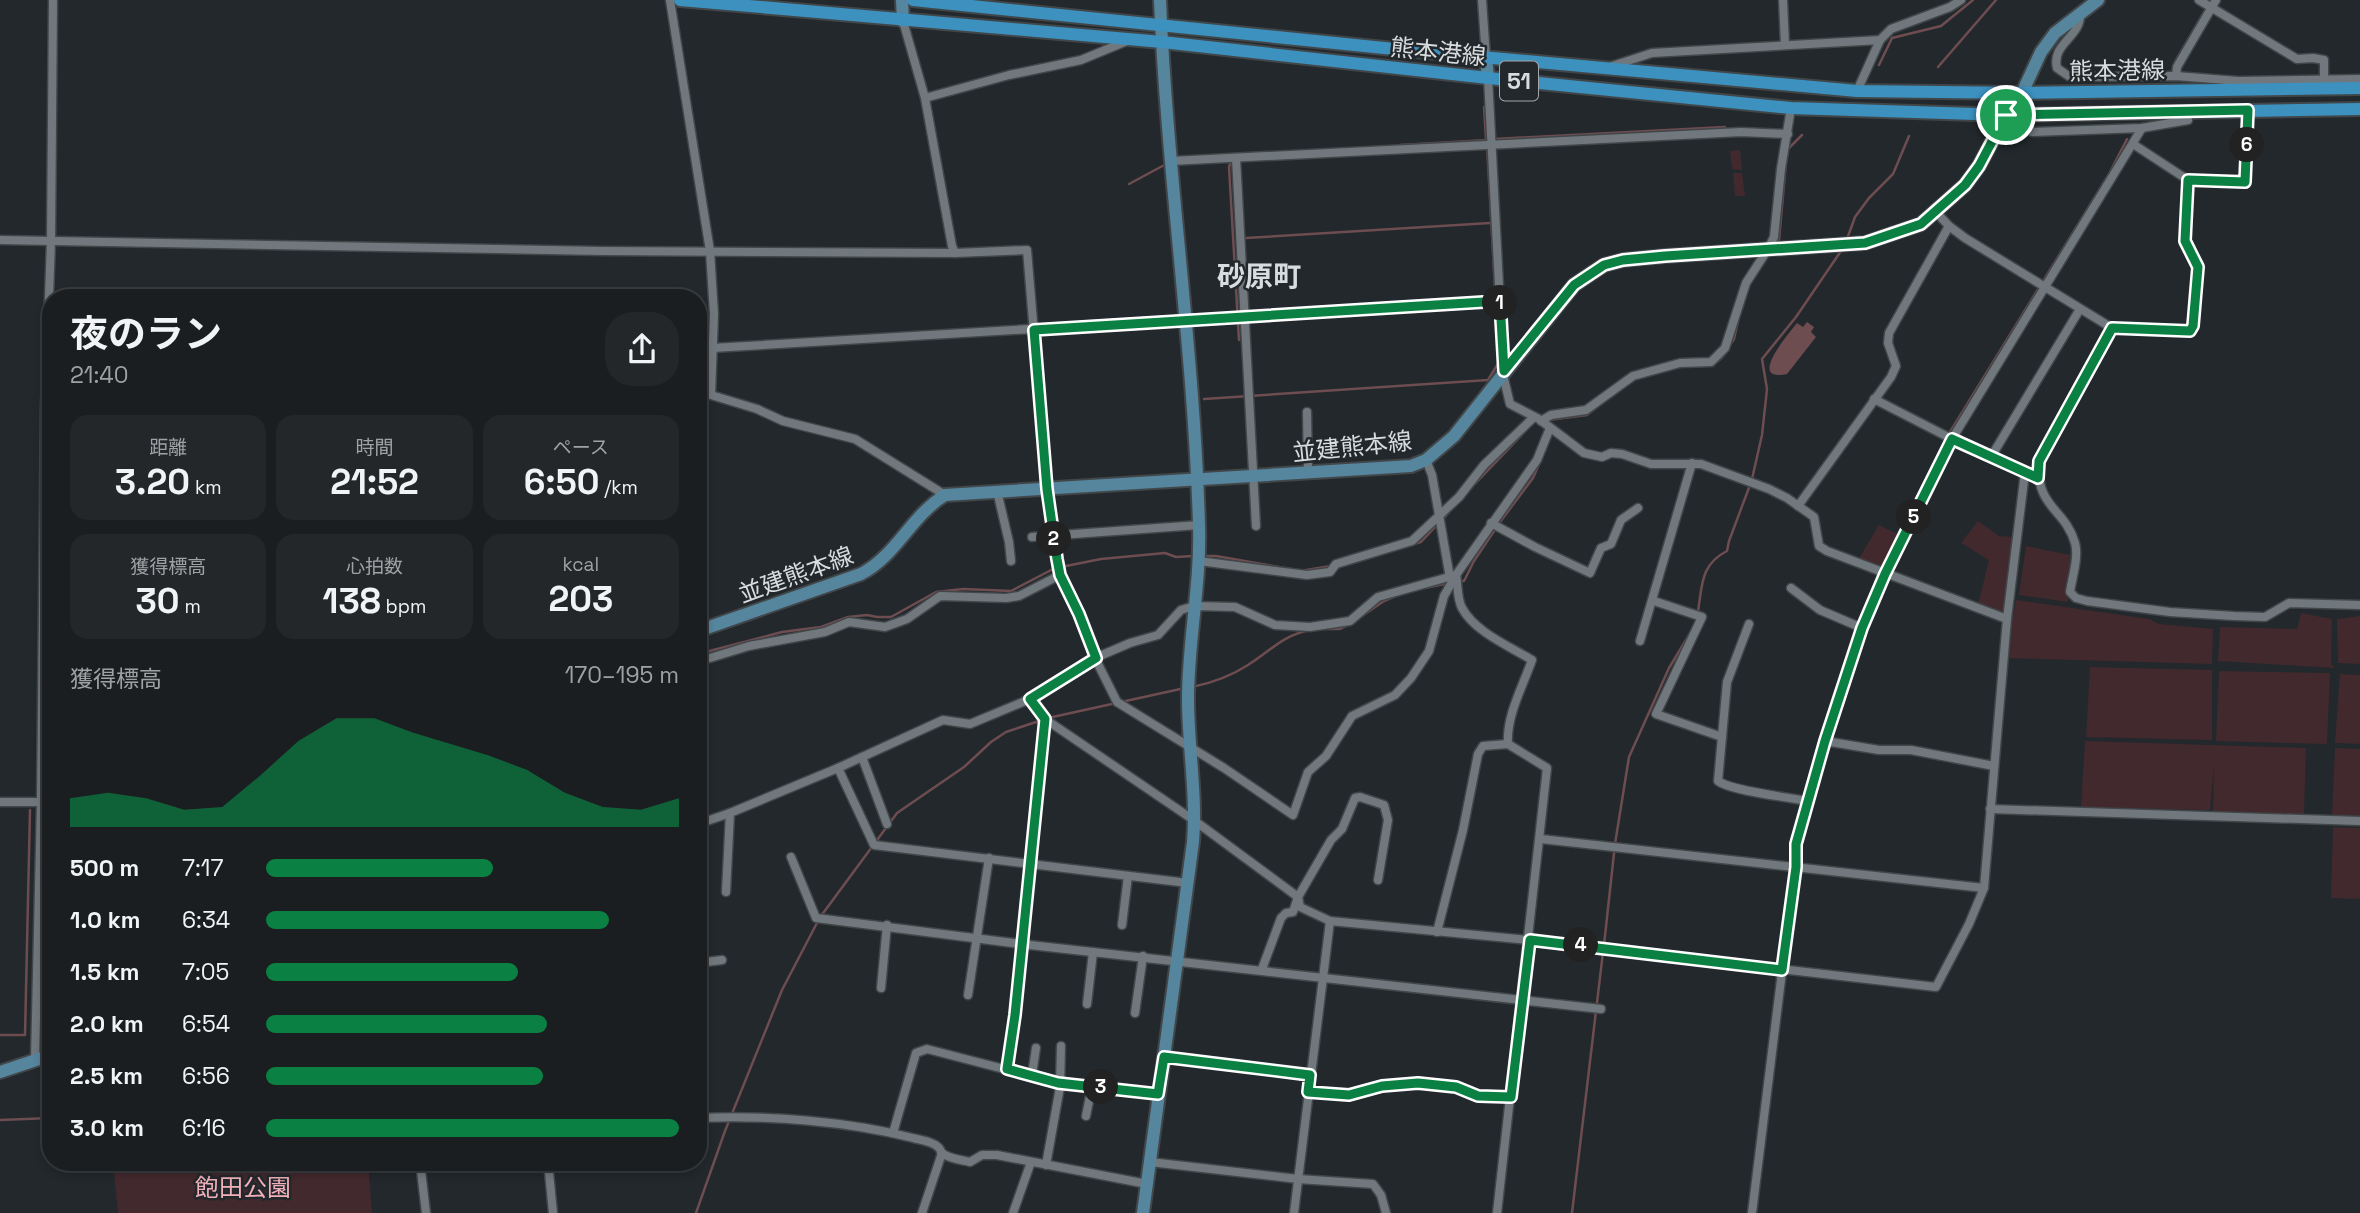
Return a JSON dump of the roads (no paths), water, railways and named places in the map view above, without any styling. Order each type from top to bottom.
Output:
[{"type":"main road","name":"熊本港線","points":[[680,0],[1132,39],[1791,108],[2006,115],[2360,109]]},
{"type":"main road","points":[[901,0],[904,21]]},
{"type":"main road","name":"熊本港線","points":[[913,0],[1605,69],[1857,91],[2022,93],[2360,88]]},
{"type":"main road","points":[[1143,1213],[1195,821],[1188,673],[1199,561],[1197,480],[1186,321],[1160,0]]},
{"type":"main road","name":"並建熊本線","points":[[707,628],[861,575],[875,567],[891,552],[927,508],[945,495],[1403,467],[1426,460],[1454,436],[1574,285],[1604,265],[1623,260],[1665,256],[1877,240],[1921,224],[1965,185],[1979,166],[2006,115],[2022,93],[2041,52],[2055,33],[2098,0]]},
{"type":"main road","points":[[1486,57],[1488,78]]},
{"type":"main road","points":[[0,1072],[42,1058]]},
{"type":"street","points":[[49,289],[53,0]]},
{"type":"street","points":[[670,0],[710,251],[714,314],[711,395],[757,409],[783,421],[855,439],[945,495]]},
{"type":"street","points":[[1482,0],[1486,57]]},
{"type":"street","points":[[1783,0],[1785,45]]},
{"type":"street","points":[[1857,91],[1880,40],[1891,29],[1950,7],[1961,0]]},
{"type":"street","points":[[2199,0],[2214,4],[2297,59],[2324,60],[2324,80]]},
{"type":"street","points":[[2176,76],[2177,67],[2214,4]]},
{"type":"street","points":[[2080,13],[2079,27],[2058,49],[2056,56],[2057,68],[2070,77],[2176,76],[2238,81],[2360,79]]},
{"type":"street","points":[[904,21],[925,98],[955,254]]},
{"type":"street","points":[[925,98],[1009,75],[1081,60],[1132,39]]},
{"type":"street","points":[[1605,69],[1652,52],[1880,40]]},
{"type":"street","points":[[1488,78],[1504,371],[1510,404],[1538,419],[1584,453],[1602,457],[1611,453],[1622,454],[1651,464],[1692,463],[1769,489],[1814,517],[1819,546],[1885,574],[2007,619]]},
{"type":"street","points":[[1199,561],[1307,575],[1330,572],[1336,564],[1412,541],[1459,497],[1484,465],[1538,419],[1586,410],[1633,376],[1680,363],[1711,362],[1725,348],[1746,282],[1774,237],[1791,108]]},
{"type":"street","points":[[2133,144],[2188,180],[2245,182],[2248,110]]},
{"type":"street","points":[[2032,132],[2142,128],[2188,120]]},
{"type":"street","points":[[1752,1213],[1796,867],[1796,844],[1825,741],[1862,628],[1885,574],[1952,439],[2142,128]]},
{"type":"street","points":[[1171,161],[1741,132],[1788,134]]},
{"type":"street","points":[[1236,158],[1256,526]]},
{"type":"street","points":[[1937,212],[1949,226],[2112,328],[2190,331],[2193,326],[2198,267],[2185,241],[2188,180]]},
{"type":"street","points":[[1798,506],[1896,366],[1888,343],[1889,332],[1949,226]]},
{"type":"street","points":[[0,240],[602,251],[955,254],[1027,250],[1047,489],[1060,575],[1096,658],[1117,702],[1293,815],[1308,772],[1326,757],[1352,716],[1395,695],[1411,678],[1429,651],[1444,596],[1453,577],[1537,460],[1550,428]]},
{"type":"street","points":[[712,348],[1500,301]]},
{"type":"street","points":[[1991,457],[2080,309]]},
{"type":"street","points":[[2112,328],[2039,461],[2038,478],[2043,495],[2077,546],[2070,592],[2076,598],[2170,612],[2234,616],[2265,617],[2289,604],[2360,605]]},
{"type":"street","points":[[1874,399],[1952,439],[2038,478]]},
{"type":"street","points":[[1307,412],[1308,473]]},
{"type":"street","points":[[1426,460],[1432,475],[1439,517],[1461,607],[1485,632],[1532,660],[1507,733],[1508,744]]},
{"type":"street","points":[[1640,641],[1654,601],[1692,463]]},
{"type":"street","points":[[1030,699],[1045,719],[1195,821],[1298,897],[1300,907],[1330,921],[1530,940],[1937,987],[1984,888],[2007,619],[2025,472]]},
{"type":"street","points":[[997,491],[1011,561]]},
{"type":"street","points":[[1491,523],[1590,573],[1601,548],[1611,544],[1621,520],[1638,508]]},
{"type":"street","points":[[1032,537],[1199,525]]},
{"type":"street","points":[[707,658],[748,646],[825,632],[849,622],[885,627],[907,619],[940,596],[1019,596],[1060,575]]},
{"type":"street","points":[[707,821],[838,768],[943,720],[970,724],[1030,699],[1096,658],[1130,643],[1158,635],[1181,610],[1194,606],[1235,607],[1275,625],[1310,627],[1350,621],[1378,597],[1453,577]]},
{"type":"street","points":[[1791,588],[1820,610],[1862,628]]},
{"type":"street","points":[[1654,601],[1702,617],[1656,714],[1722,737]]},
{"type":"street","points":[[1749,624],[1727,682],[1717,774],[1722,784],[1807,801]]},
{"type":"street","points":[[1007,1069],[1045,719]]},
{"type":"street","points":[[1825,741],[1879,750],[1911,750],[1994,766]]},
{"type":"street","points":[[1437,932],[1463,830],[1478,754],[1483,746],[1508,744],[1547,768],[1530,940],[1497,1213]]},
{"type":"street","points":[[862,757],[887,824]]},
{"type":"street","points":[[838,768],[874,845],[1188,883]]},
{"type":"street","points":[[35,1060],[42,786]]},
{"type":"street","points":[[1262,969],[1281,918],[1286,913],[1293,912],[1298,897],[1331,840],[1342,829],[1355,798],[1360,797],[1384,805],[1388,820],[1378,880]]},
{"type":"street","points":[[0,802],[41,802]]},
{"type":"street","points":[[1990,809],[2360,821]]},
{"type":"street","points":[[726,892],[730,813]]},
{"type":"street","points":[[1541,839],[1984,888]]},
{"type":"street","points":[[791,857],[816,918],[1021,944],[1601,1009]]},
{"type":"street","points":[[968,995],[989,858]]},
{"type":"street","points":[[1122,925],[1128,876]]},
{"type":"street","points":[[1294,1213],[1330,921]]},
{"type":"street","points":[[881,988],[887,925]]},
{"type":"street","points":[[1087,1004],[1093,951]]},
{"type":"street","points":[[1135,1013],[1143,956]]},
{"type":"street","points":[[707,962],[722,960]]},
{"type":"street","points":[[1046,1165],[1060,1087],[1061,1046]]},
{"type":"street","points":[[1032,1075],[1036,1048]]},
{"type":"street","points":[[893,1133],[916,1053],[927,1049],[1058,1083],[1158,1094]]},
{"type":"street","points":[[1164,1057],[1310,1075]]},
{"type":"street","points":[[1308,1092],[1349,1095],[1382,1086],[1418,1083],[1456,1087],[1478,1096],[1511,1097]]},
{"type":"street","points":[[1086,1116],[1092,1086]]},
{"type":"street","points":[[707,1118],[752,1117],[893,1133],[937,1146],[942,1153],[971,1162],[982,1155],[988,1155],[1147,1184]]},
{"type":"street","points":[[922,1213],[942,1153]]},
{"type":"street","points":[[1013,1213],[1031,1162]]},
{"type":"street","points":[[1150,1162],[1298,1179],[1373,1184],[1381,1195],[1386,1213]]},
{"type":"street","points":[[422,1171],[426,1213]]},
{"type":"street","points":[[549,1171],[553,1213]]},
{"type":"waterway","points":[[1879,65],[1892,38],[1941,26],[1973,0]]},
{"type":"waterway","points":[[1938,67],[1996,0]]},
{"type":"waterway","points":[[2175,62],[2211,0]]},
{"type":"waterway","points":[[1484,107],[1486,139]]},
{"type":"waterway","points":[[1494,139],[1725,127]]},
{"type":"waterway","points":[[1788,149],[1802,135]]},
{"type":"waterway","points":[[1847,239],[1855,217],[1893,174],[1909,136]]},
{"type":"waterway","points":[[1950,432],[2109,174],[2127,139]]},
{"type":"waterway","points":[[1400,145],[1488,140]]},
{"type":"waterway","points":[[1204,399],[1488,380],[1499,362],[1487,145]]},
{"type":"waterway","points":[[1231,161],[1229,167],[1239,340]]},
{"type":"waterway","points":[[1776,245],[1779,240],[1786,162]]},
{"type":"waterway","points":[[1129,184],[1168,163]]},
{"type":"waterway","points":[[1246,238],[1490,223]]},
{"type":"waterway","points":[[1752,479],[1762,435],[1767,389],[1762,359],[1796,317],[1843,248]]},
{"type":"waterway","points":[[1730,345],[1740,312]]},
{"type":"waterway","points":[[1691,366],[1712,365],[1727,351]]},
{"type":"waterway","points":[[1548,420],[1587,415],[1606,400]]},
{"type":"waterway","points":[[1471,488],[1534,422]]},
{"type":"waterway","points":[[1459,581],[1464,581],[1500,522],[1533,478],[1549,441]]},
{"type":"waterway","points":[[1695,624],[1705,573],[1710,565],[1727,551],[1750,485]]},
{"type":"waterway","points":[[1443,519],[1457,503]]},
{"type":"waterway","points":[[1414,544],[1421,542],[1438,524]]},
{"type":"waterway","points":[[1338,567],[1395,550]]},
{"type":"waterway","points":[[1061,567],[1101,559],[1165,553],[1176,557],[1193,556]]},
{"type":"waterway","points":[[1203,556],[1290,569]]},
{"type":"waterway","points":[[1300,571],[1331,566]]},
{"type":"waterway","points":[[707,652],[782,632],[821,627],[848,617],[891,617],[936,592],[963,589],[1011,591],[1055,568]]},
{"type":"waterway","points":[[1425,588],[1449,583]]},
{"type":"waterway","points":[[1362,616],[1398,595]]},
{"type":"waterway","points":[[1324,629],[1340,629],[1348,625]]},
{"type":"waterway","points":[[1192,687],[1235,673],[1284,640],[1310,630]]},
{"type":"waterway","points":[[1604,945],[1615,844],[1629,757],[1669,668],[1692,630]]},
{"type":"waterway","points":[[1048,718],[1185,688]]},
{"type":"waterway","points":[[821,916],[897,813],[964,767],[1006,732],[1042,720]]},
{"type":"waterway","points":[[0,1035],[25,1035],[30,810]]},
{"type":"waterway","points":[[696,1213],[725,1131],[782,990],[818,921]]},
{"type":"waterway","points":[[1572,1213],[1603,952]]},
{"type":"waterway","points":[[0,1120],[42,1118]]},
{"type":"district","name":"砂原町","points":[[1259,276]]},
{"type":"park label","name":"飽田公園","points":[[243,1188]]}]
